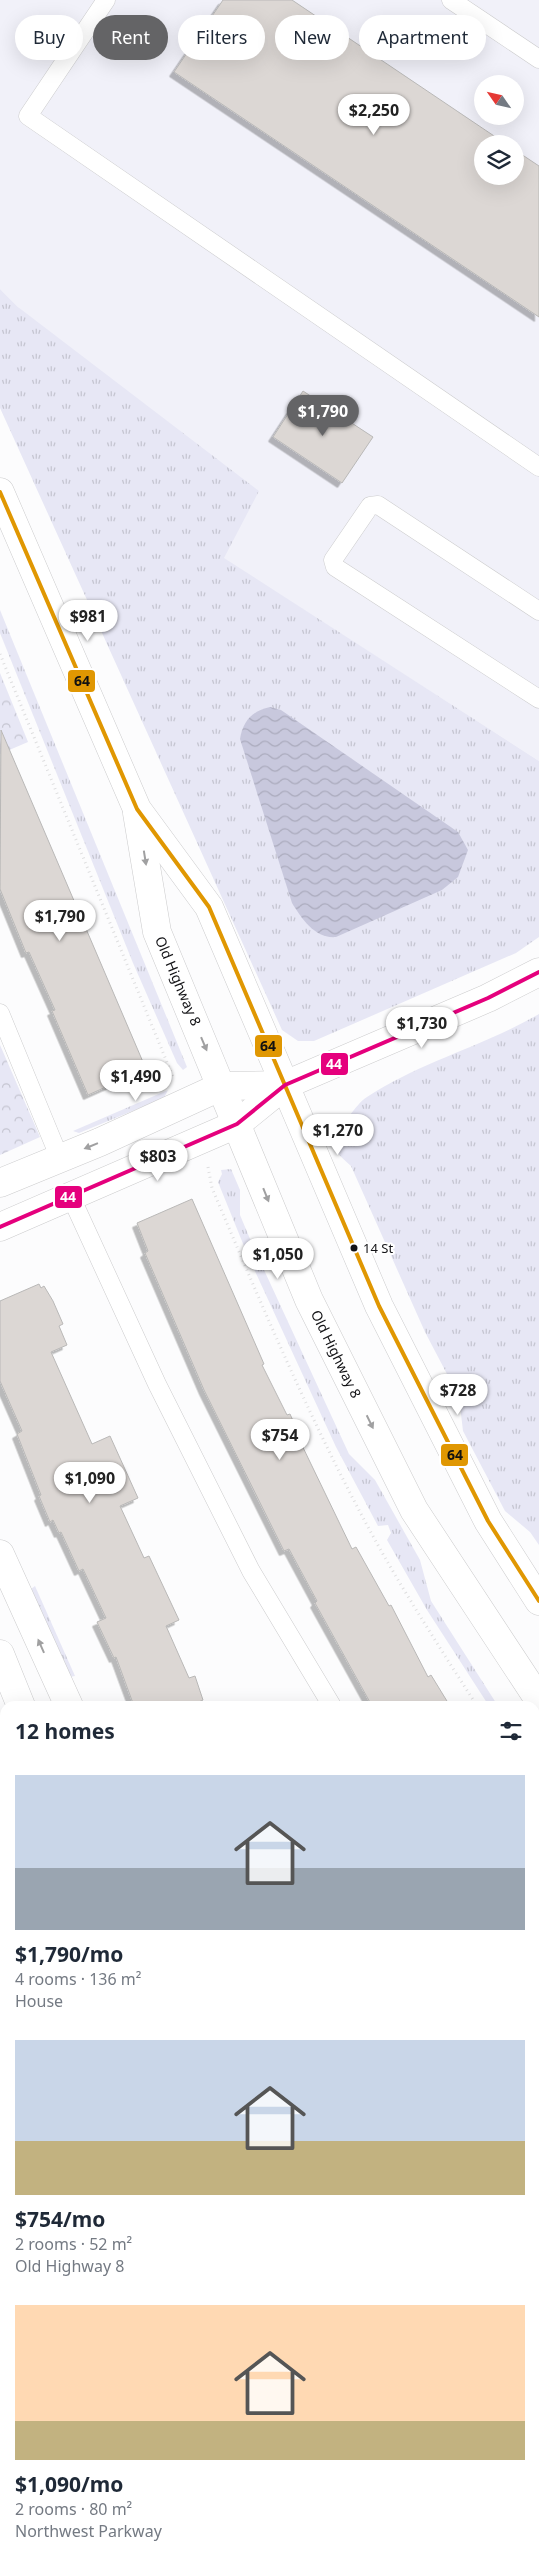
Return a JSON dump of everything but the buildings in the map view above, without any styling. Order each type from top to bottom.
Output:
[{"type":"street","name":"Old Highway 8","points":[[0,492],[137,810],[209,907],[379,1306],[488,1521],[539,1601]]},
{"type":"street","name":"Old Highway 8","points":[[137,810],[157,932],[309,1300],[414,1510],[539,1700]]},
{"type":"street","points":[[0,1227],[237,1124],[285,1085],[488,998],[539,972]]},
{"type":"street","points":[[0,1183],[60,1159],[222,1086],[285,1085]]},
{"type":"street","points":[[60,1159],[71,1197]]},
{"type":"street","points":[[0,1554],[67,1701]]},
{"type":"street","points":[[0,1654],[19,1700],[56,1678]]},
{"type":"lane","points":[[106,0],[28,116],[539,468]]},
{"type":"lane","points":[[451,0],[539,58]]},
{"type":"lane","points":[[539,611],[378,506],[370,506],[333,560],[335,568],[539,699]]},
{"type":"lane","points":[[0,1013],[60,1159]]},
{"type":"lane","points":[[71,1197],[157,1384],[250,1571],[329,1701]]},
{"type":"path","points":[[0,654],[174,1080]]},
{"type":"path","points":[[207,1160],[212,1188],[280,1347],[317,1427],[374,1537],[474,1701]]},
{"type":"shaded area","points":[[0,0],[539,0],[539,761],[223,558],[18,307],[0,289]]},
{"type":"green space","points":[[0,289],[18,307],[259,491],[224,558],[539,761],[539,937],[516,953],[314,1041],[298,1041],[282,1030],[0,408]]},
{"type":"green space","points":[[0,610],[187,1067],[183,1070],[177,1063],[133,963],[0,633]]},
{"type":"green space","points":[[0,673],[28,742],[0,754]]},
{"type":"green space","points":[[539,1014],[539,1545],[530,1532],[505,1511],[463,1431],[459,1397],[425,1332],[351,1166],[333,1146],[331,1136],[332,1130],[342,1124],[362,1101],[387,1085],[430,1064],[496,1036]]},
{"type":"green space","points":[[0,1045],[40,1137],[0,1155]]},
{"type":"green space","points":[[168,1090],[164,1098],[79,1133],[73,1131]]},
{"type":"green space","points":[[231,1169],[240,1190],[240,1215],[349,1454],[375,1480],[420,1560],[431,1601],[495,1701],[486,1701],[427,1610],[387,1540],[391,1533],[388,1525],[378,1526],[336,1447],[248,1256],[218,1182],[222,1174],[221,1170]]},
{"type":"green space","points":[[35,1586],[75,1676],[69,1677],[31,1589]]},
{"type":"water","points":[[270,707],[281,710],[458,832],[468,850],[458,877],[442,890],[336,937],[322,935],[310,927],[292,903],[240,739],[243,727],[249,718],[258,711]]},
{"type":"transit line","name":"64","points":[[0,492],[137,809],[209,907],[379,1306],[488,1521],[539,1601]]},
{"type":"transit line","name":"44","points":[[0,1227],[237,1124],[285,1085],[488,998],[539,972]]},
{"type":"place","name":"14 St","points":[[354,1248]]}]
